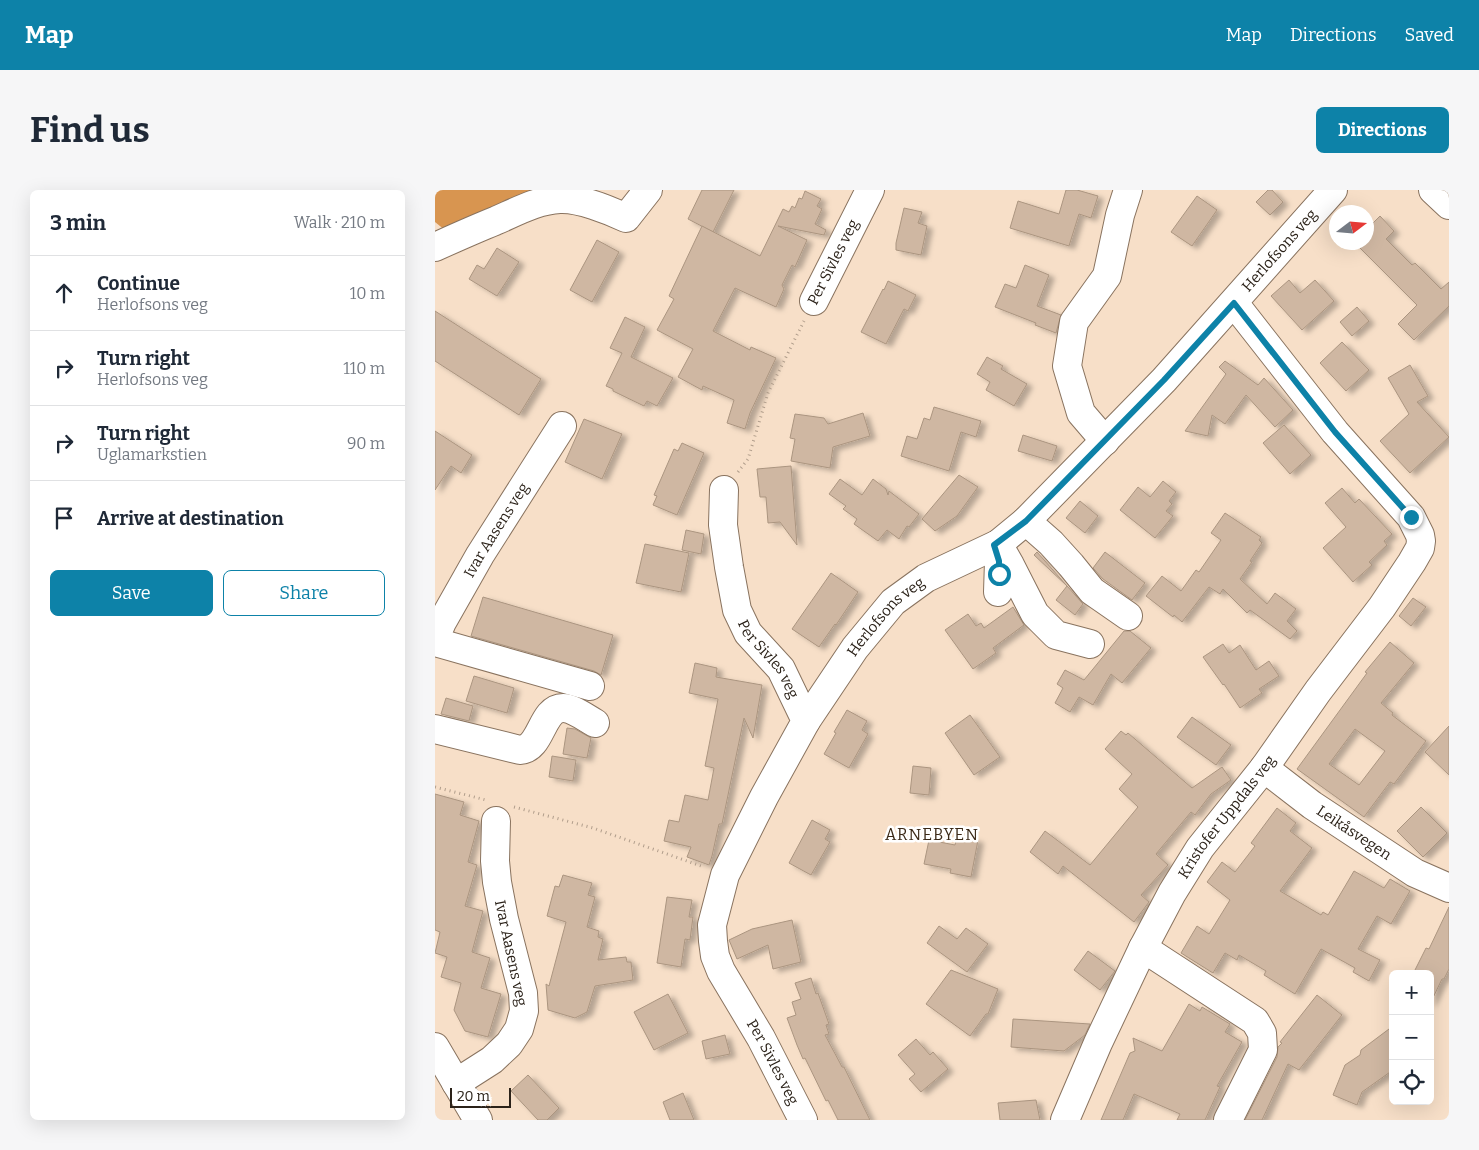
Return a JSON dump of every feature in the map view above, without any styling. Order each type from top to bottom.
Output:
[{"type":"street","points":[[435,247],[527,207],[546,201],[573,200],[611,210],[626,218],[648,190]]},
{"type":"street","name":"Per Sivles veg","points":[[814,301],[870,190]]},
{"type":"street","points":[[1105,441],[1081,413],[1067,366],[1074,322],[1107,276],[1120,215],[1128,190]]},
{"type":"street","name":"Herlofsons veg","points":[[806,721],[855,648],[893,602],[926,578],[996,544],[1026,521],[1164,380],[1333,190]]},
{"type":"street","points":[[1433,190],[1449,205]]},
{"type":"street","name":"Kristofer Uppdals veg","points":[[1065,1120],[1098,1043],[1172,892],[1200,848],[1265,768],[1318,691],[1382,607],[1420,548],[1421,541],[1411,517],[1335,432],[1234,303]]},
{"type":"street","name":"Ivar Aasens veg","points":[[435,640],[442,622],[480,555],[562,426]]},
{"type":"street","name":"Per Sivles veg","points":[[724,490],[723,525],[737,610],[748,633],[781,669],[806,721],[764,797],[725,875],[712,926],[713,941],[715,956],[721,971],[761,1038],[803,1120]]},
{"type":"street","points":[[1026,521],[1051,543],[1092,592],[1128,616]]},
{"type":"street","points":[[996,544],[999,561],[998,592]]},
{"type":"street","points":[[996,544],[1010,565],[1035,614],[1056,635],[1090,644]]},
{"type":"street","points":[[435,640],[590,686]]},
{"type":"street","points":[[435,729],[524,750],[531,744],[552,712],[557,709],[569,710],[595,723]]},
{"type":"street","name":"Leikåsvegen","points":[[1265,768],[1312,805],[1415,873],[1449,888]]},
{"type":"street","name":"Ivar Aasens veg","points":[[456,1083],[492,1060],[509,1044],[519,1029],[525,1012],[523,993],[498,892],[495,861],[499,810]]},
{"type":"street","points":[[1143,948],[1255,1021],[1262,1033],[1263,1050],[1228,1120]]},
{"type":"street","points":[[435,1047],[478,1120]]},
{"type":"path","name":"Per Sivles veg","points":[[724,490],[748,459],[768,393],[814,301]]},
{"type":"path","points":[[435,786],[499,810],[593,828],[725,875]]},
{"type":"shaded area","points":[[435,190],[552,190],[446,231],[435,222]]},
{"type":"building","points":[[702,190],[734,190],[713,232],[688,219]]},
{"type":"building","points":[[1066,190],[1077,190],[1098,196],[1091,218],[1079,214],[1069,246],[1010,228],[1018,201],[1059,214]]},
{"type":"building","points":[[1268,190],[1272,190],[1283,202],[1270,215],[1256,202]]},
{"type":"building","points":[[805,191],[821,199],[817,206],[822,209],[815,224],[826,230],[824,235],[778,226],[807,240],[795,267],[792,265],[782,285],[784,289],[776,307],[735,288],[713,331],[750,350],[751,347],[776,358],[750,413],[745,429],[727,423],[734,400],[703,386],[702,390],[678,377],[693,349],[657,330],[674,299],[669,296],[702,226],[760,256],[783,209],[789,212],[792,206],[795,208],[799,198],[802,199]]},
{"type":"building","points":[[1197,196],[1217,210],[1192,246],[1171,232]]},
{"type":"building","points":[[904,208],[922,212],[918,223],[927,226],[921,255],[896,250]]},
{"type":"building","points":[[1380,216],[1394,231],[1386,239],[1412,265],[1415,263],[1441,289],[1449,282],[1449,306],[1414,340],[1398,324],[1417,305],[1362,250],[1374,250],[1374,222]]},
{"type":"building","points":[[597,240],[619,252],[592,302],[570,290]]},
{"type":"building","points":[[497,248],[519,262],[497,296],[469,279],[477,265],[484,269]]},
{"type":"building","points":[[1025,265],[1049,275],[1037,306],[1061,315],[1056,333],[995,307],[1005,284],[1016,288]]},
{"type":"building","points":[[1289,280],[1300,293],[1315,280],[1334,301],[1302,330],[1271,296]]},
{"type":"building","points":[[888,281],[916,295],[908,311],[904,309],[886,344],[861,332]]},
{"type":"building","points":[[1357,307],[1369,321],[1352,336],[1340,322]]},
{"type":"building","points":[[435,311],[541,379],[519,415],[435,361]]},
{"type":"building","points":[[625,317],[645,327],[631,357],[673,378],[657,406],[647,401],[644,406],[606,386],[622,353],[610,348]]},
{"type":"building","points":[[1342,342],[1369,370],[1346,391],[1320,363]]},
{"type":"building","points":[[987,357],[1003,366],[1001,369],[1027,384],[1014,406],[986,390],[990,382],[977,374]]},
{"type":"building","points":[[1225,361],[1258,385],[1264,378],[1293,410],[1275,427],[1246,395],[1225,424],[1212,415],[1208,436],[1185,431],[1226,374],[1219,367]]},
{"type":"building","points":[[1410,365],[1428,396],[1417,402],[1449,437],[1410,473],[1380,441],[1409,414],[1388,378]]},
{"type":"building","points":[[934,407],[981,421],[976,437],[961,432],[949,471],[901,456],[907,436],[917,439],[924,418],[930,420]]},
{"type":"building","points":[[863,413],[870,436],[833,447],[830,468],[791,461],[795,439],[790,438],[795,414],[824,418],[828,424]]},
{"type":"building","points":[[584,419],[622,434],[602,479],[565,462]]},
{"type":"building","points":[[1284,425],[1311,455],[1290,474],[1263,443]]},
{"type":"building","points":[[435,431],[472,455],[461,473],[451,466],[435,490]]},
{"type":"building","points":[[1023,435],[1057,446],[1052,461],[1018,451]]},
{"type":"building","points":[[682,443],[704,453],[677,515],[653,505],[657,496],[654,495],[674,449],[678,451]]},
{"type":"building","points":[[791,466],[797,545],[780,522],[768,523],[766,497],[760,497],[757,469]]},
{"type":"building","points":[[959,475],[978,487],[957,516],[935,531],[922,519]]},
{"type":"building","points":[[840,479],[862,495],[873,479],[886,489],[888,495],[889,491],[919,514],[909,527],[907,526],[899,539],[887,530],[878,541],[854,524],[857,519],[843,509],[846,506],[829,494]]},
{"type":"building","points":[[1163,481],[1176,492],[1169,501],[1172,504],[1166,511],[1173,516],[1155,538],[1120,510],[1138,487],[1150,497]]},
{"type":"building","points":[[1342,488],[1355,503],[1359,499],[1392,534],[1384,541],[1387,545],[1369,562],[1372,565],[1353,582],[1323,548],[1346,527],[1325,503]]},
{"type":"building","points":[[1080,501],[1098,516],[1085,533],[1066,518]]},
{"type":"building","points":[[1225,513],[1261,537],[1259,540],[1262,543],[1240,579],[1267,604],[1275,593],[1296,609],[1287,621],[1297,631],[1290,639],[1250,610],[1247,613],[1223,589],[1220,594],[1209,587],[1182,622],[1146,596],[1162,576],[1181,591],[1196,570],[1199,572],[1221,540],[1211,533]]},
{"type":"building","points":[[686,530],[704,534],[701,554],[682,550]]},
{"type":"building","points":[[645,544],[689,553],[681,592],[636,583]]},
{"type":"building","points":[[1037,552],[1083,604],[1075,615],[1056,600],[1067,586],[1034,555]]},
{"type":"building","points":[[1105,552],[1145,583],[1132,600],[1103,579],[1093,568]]},
{"type":"building","points":[[831,573],[858,592],[819,647],[792,629]]},
{"type":"building","points":[[483,597],[613,635],[601,675],[594,671],[471,636]]},
{"type":"building","points":[[1413,598],[1426,607],[1411,626],[1399,616]]},
{"type":"building","points":[[1013,607],[1024,625],[993,648],[996,653],[973,669],[945,630],[968,614],[976,626],[981,623],[984,628]]},
{"type":"building","points":[[1124,631],[1130,631],[1151,648],[1122,683],[1111,674],[1093,705],[1079,697],[1070,712],[1055,703],[1063,688],[1057,684],[1065,670],[1084,680]]},
{"type":"building","points":[[1390,642],[1414,663],[1381,703],[1393,713],[1392,715],[1426,741],[1394,784],[1390,782],[1364,817],[1297,769],[1367,673],[1365,672]],"holes":[[[1355,729],[1385,751],[1359,785],[1329,764]]]},
{"type":"building","points":[[1223,644],[1229,653],[1240,645],[1256,670],[1269,661],[1279,676],[1259,689],[1262,693],[1240,708],[1203,657]]},
{"type":"building","points":[[695,663],[717,668],[716,677],[762,685],[753,738],[744,718],[722,824],[719,824],[709,865],[687,857],[691,847],[664,841],[669,820],[679,822],[685,795],[708,800],[714,768],[705,766],[718,699],[689,693]]},
{"type":"building","points":[[474,676],[514,688],[507,713],[466,701]]},
{"type":"building","points":[[446,698],[473,706],[469,721],[441,714]]},
{"type":"building","points":[[847,710],[867,721],[862,730],[868,734],[849,768],[824,754]]},
{"type":"building","points":[[970,715],[1000,757],[974,775],[945,733]]},
{"type":"building","points":[[1192,717],[1231,745],[1216,765],[1177,737]]},
{"type":"building","points":[[1449,726],[1449,775],[1425,752]]},
{"type":"building","points":[[567,728],[575,729],[591,738],[587,758],[563,754]]},
{"type":"building","points":[[1121,731],[1126,735],[1128,733],[1192,788],[1222,767],[1231,780],[1211,794],[1195,815],[1191,812],[1156,854],[1168,865],[1141,895],[1149,902],[1134,922],[1063,866],[1058,874],[1030,852],[1045,831],[1090,865],[1138,807],[1119,789],[1132,774],[1105,749]]},
{"type":"building","points":[[552,756],[576,760],[573,781],[549,777]]},
{"type":"building","points":[[913,766],[931,768],[929,795],[910,793]]},
{"type":"building","points":[[435,794],[464,802],[460,815],[479,821],[468,862],[477,865],[465,906],[483,911],[472,952],[490,958],[481,988],[501,994],[488,1037],[465,1031],[454,1010],[461,983],[441,977],[447,957],[435,953],[440,932],[435,930]]},
{"type":"building","points":[[1421,807],[1447,833],[1423,857],[1397,831]]},
{"type":"building","points":[[1277,808],[1296,823],[1290,831],[1312,848],[1280,891],[1321,915],[1323,912],[1328,915],[1354,871],[1384,888],[1390,879],[1410,891],[1391,924],[1377,916],[1358,949],[1380,960],[1369,981],[1353,972],[1355,968],[1321,949],[1295,994],[1264,975],[1266,971],[1239,955],[1237,960],[1225,953],[1213,973],[1181,953],[1197,926],[1209,934],[1230,900],[1207,882],[1222,862],[1235,872],[1255,846],[1251,843]]},
{"type":"building","points":[[812,820],[830,830],[825,839],[830,842],[811,875],[789,863]]},
{"type":"building","points":[[957,836],[978,840],[971,877],[950,873],[951,869],[924,864],[929,840],[955,845]]},
{"type":"building","points":[[563,875],[592,883],[588,895],[595,897],[587,927],[599,931],[598,937],[603,939],[598,960],[626,957],[627,962],[631,962],[633,980],[595,986],[587,1012],[575,1018],[548,1010],[546,984],[549,986],[566,922],[547,916],[555,886],[559,887]]},
{"type":"building","points":[[667,897],[692,900],[689,917],[693,917],[690,940],[685,939],[681,967],[657,963]]},
{"type":"building","points":[[1449,907],[1449,969],[1434,996],[1434,970],[1415,970],[1426,948],[1429,949]]},
{"type":"building","points":[[792,920],[801,962],[773,969],[768,945],[737,959],[729,940],[752,929]]},
{"type":"building","points":[[939,926],[957,939],[966,928],[988,944],[967,972],[927,943]]},
{"type":"building","points":[[1088,951],[1115,971],[1100,990],[1074,970]]},
{"type":"building","points":[[951,970],[998,989],[988,1014],[986,1014],[970,1036],[926,1004]]},
{"type":"building","points":[[811,978],[829,1024],[826,1025],[829,1034],[825,1035],[842,1067],[844,1067],[870,1120],[838,1120],[797,1045],[787,1018],[796,1015],[792,1002],[801,999],[795,983]]},
{"type":"building","points":[[668,994],[688,1033],[654,1050],[634,1012]]},
{"type":"building","points":[[1317,995],[1342,1015],[1299,1070],[1288,1064],[1262,1120],[1245,1120],[1277,1057],[1278,1047],[1282,1043],[1280,1042]]},
{"type":"building","points":[[1189,1004],[1200,1011],[1202,1007],[1230,1024],[1225,1032],[1242,1042],[1217,1086],[1220,1087],[1205,1120],[1177,1120],[1180,1114],[1134,1094],[1123,1120],[1101,1120],[1130,1053],[1135,1051],[1133,1038],[1162,1051]]},
{"type":"building","points":[[1013,1019],[1090,1024],[1085,1035],[1064,1051],[1011,1047]]},
{"type":"building","points":[[1389,1029],[1389,1073],[1362,1092],[1357,1105],[1333,1095],[1345,1065],[1360,1055],[1361,1050]]},
{"type":"building","points":[[725,1035],[730,1054],[706,1059],[702,1041]]},
{"type":"building","points":[[916,1039],[930,1055],[933,1052],[948,1069],[921,1092],[909,1079],[915,1074],[898,1055]]},
{"type":"building","points":[[528,1075],[559,1108],[547,1120],[538,1120],[511,1091]]},
{"type":"building","points":[[683,1093],[694,1120],[670,1120],[663,1102]]},
{"type":"building","points":[[1036,1100],[1040,1120],[1000,1120],[998,1103]]},
{"type":"district","name":"ARNEBYEN","points":[[932,834]]},
{"type":"route","points":[[999,574],[999,561],[994,545],[998,544],[1026,521],[1164,380],[1234,303],[1335,432],[1411,517]]}]
